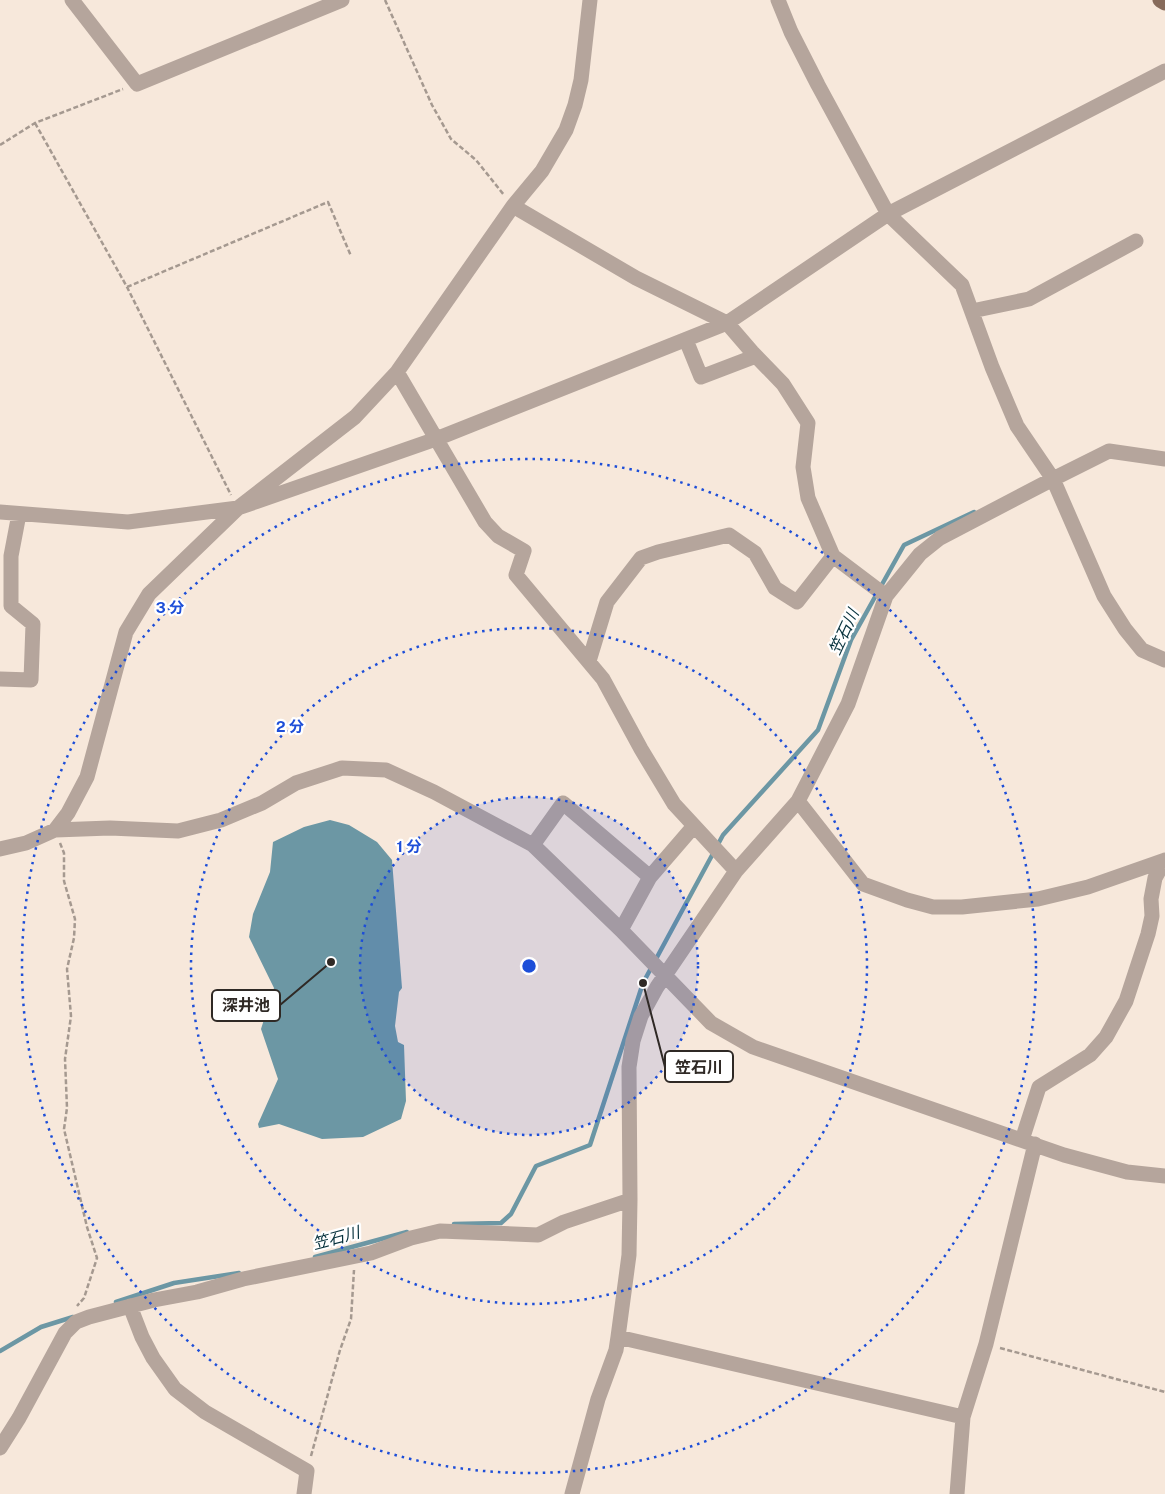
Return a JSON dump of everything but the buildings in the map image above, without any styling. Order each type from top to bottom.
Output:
[{"type":"main road","points":[[1160,0],[1165,3]]},
{"type":"street","points":[[72,0],[137,84],[342,0]]},
{"type":"street","points":[[55,830],[68,813],[87,777],[126,632],[149,594],[238,508],[355,417],[396,372],[513,206],[542,171],[555,151],[566,130],[581,80],[590,0]]},
{"type":"street","points":[[778,0],[791,32],[818,85],[888,214],[962,284],[1017,426],[1053,479],[1104,596],[1125,629],[1142,650],[1165,660]]},
{"type":"street","points":[[0,512],[128,522],[238,508],[436,439],[727,323],[888,214],[1165,72]]},
{"type":"street","points":[[513,206],[636,278],[727,323],[783,384],[808,423],[804,467],[808,498],[833,556],[886,596]]},
{"type":"street","points":[[972,312],[1029,299],[1136,241]]},
{"type":"street","points":[[686,340],[701,377],[756,356]]},
{"type":"street","points":[[396,372],[485,522],[498,536],[524,551],[516,575],[589,661],[674,804],[736,871]]},
{"type":"street","points":[[572,1494],[598,1399],[616,1350],[618,1337],[629,1255],[629,1067],[633,1041],[641,1016],[665,974],[736,871],[798,801],[848,704],[886,596],[920,554],[940,538],[1109,452],[1165,459]]},
{"type":"street","points":[[0,679],[31,680],[32,624],[12,606],[6,556],[19,514]]},
{"type":"street","points":[[589,661],[607,602],[641,558],[729,535],[755,553],[775,588],[797,602],[833,556]]},
{"type":"street","points":[[0,849],[26,843],[55,830],[110,828],[178,830],[221,820],[262,803],[296,783],[342,768],[386,770],[442,796],[534,845],[711,1022],[753,1047],[1064,1155],[1127,1172],[1165,1176]]},
{"type":"street","points":[[798,801],[863,884],[933,907],[962,907],[1038,899],[1088,887],[1165,860]]},
{"type":"street","points":[[534,845],[564,803],[650,877]]},
{"type":"street","points":[[621,930],[650,877],[694,826]]},
{"type":"street","points":[[957,1494],[963,1416],[986,1344],[1039,1087],[1090,1055],[1106,1037],[1126,1001],[1148,934],[1152,916],[1151,899],[1155,878],[1165,860]]},
{"type":"street","points":[[0,1448],[19,1418],[66,1333],[76,1322],[89,1316],[197,1292],[243,1279],[371,1254],[411,1238],[440,1231],[538,1235],[564,1222],[630,1200]]},
{"type":"street","points":[[130,1306],[142,1337],[153,1358],[174,1389],[205,1412],[307,1471],[304,1494]]},
{"type":"street","points":[[618,1337],[963,1416]]},
{"type":"path","points":[[384,0],[432,105],[451,139],[476,160],[513,206]]},
{"type":"path","points":[[0,145],[34,123],[137,84]]},
{"type":"path","points":[[34,123],[127,287],[238,508]]},
{"type":"path","points":[[127,287],[328,202],[351,256]]},
{"type":"path","points":[[55,830],[64,853],[64,881],[75,919],[74,938],[66,969],[71,1016],[65,1059],[67,1108],[64,1129],[87,1227],[97,1258],[84,1298],[75,1308],[76,1322]]},
{"type":"path","points":[[307,1471],[340,1350],[351,1319],[353,1256]]},
{"type":"path","points":[[986,1344],[1165,1392]]},
{"type":"water","points":[[330,820],[349,825],[377,842],[392,860],[402,988],[399,992],[395,1026],[398,1042],[404,1045],[406,1101],[401,1119],[363,1137],[322,1139],[279,1124],[259,1128],[258,1124],[278,1079],[261,1029],[274,988],[249,937],[253,914],[270,872],[273,842],[304,827]]},
{"type":"waterway","name":"笠石川","points":[[454,1224],[501,1223],[511,1214],[536,1166],[590,1145],[643,983],[723,835],[818,730],[851,640],[904,545],[974,512]]},
{"type":"waterway","name":"笠石川","points":[[315,1257],[407,1232]]},
{"type":"waterway","name":"笠石川","points":[[116,1302],[174,1283],[239,1273]]},
{"type":"waterway","name":"笠石川","points":[[0,1351],[41,1327],[73,1317]]},
{"type":"place","name":"深井池","points":[[331,962]]},
{"type":"place","name":"笠石川","points":[[643,983]]}]
